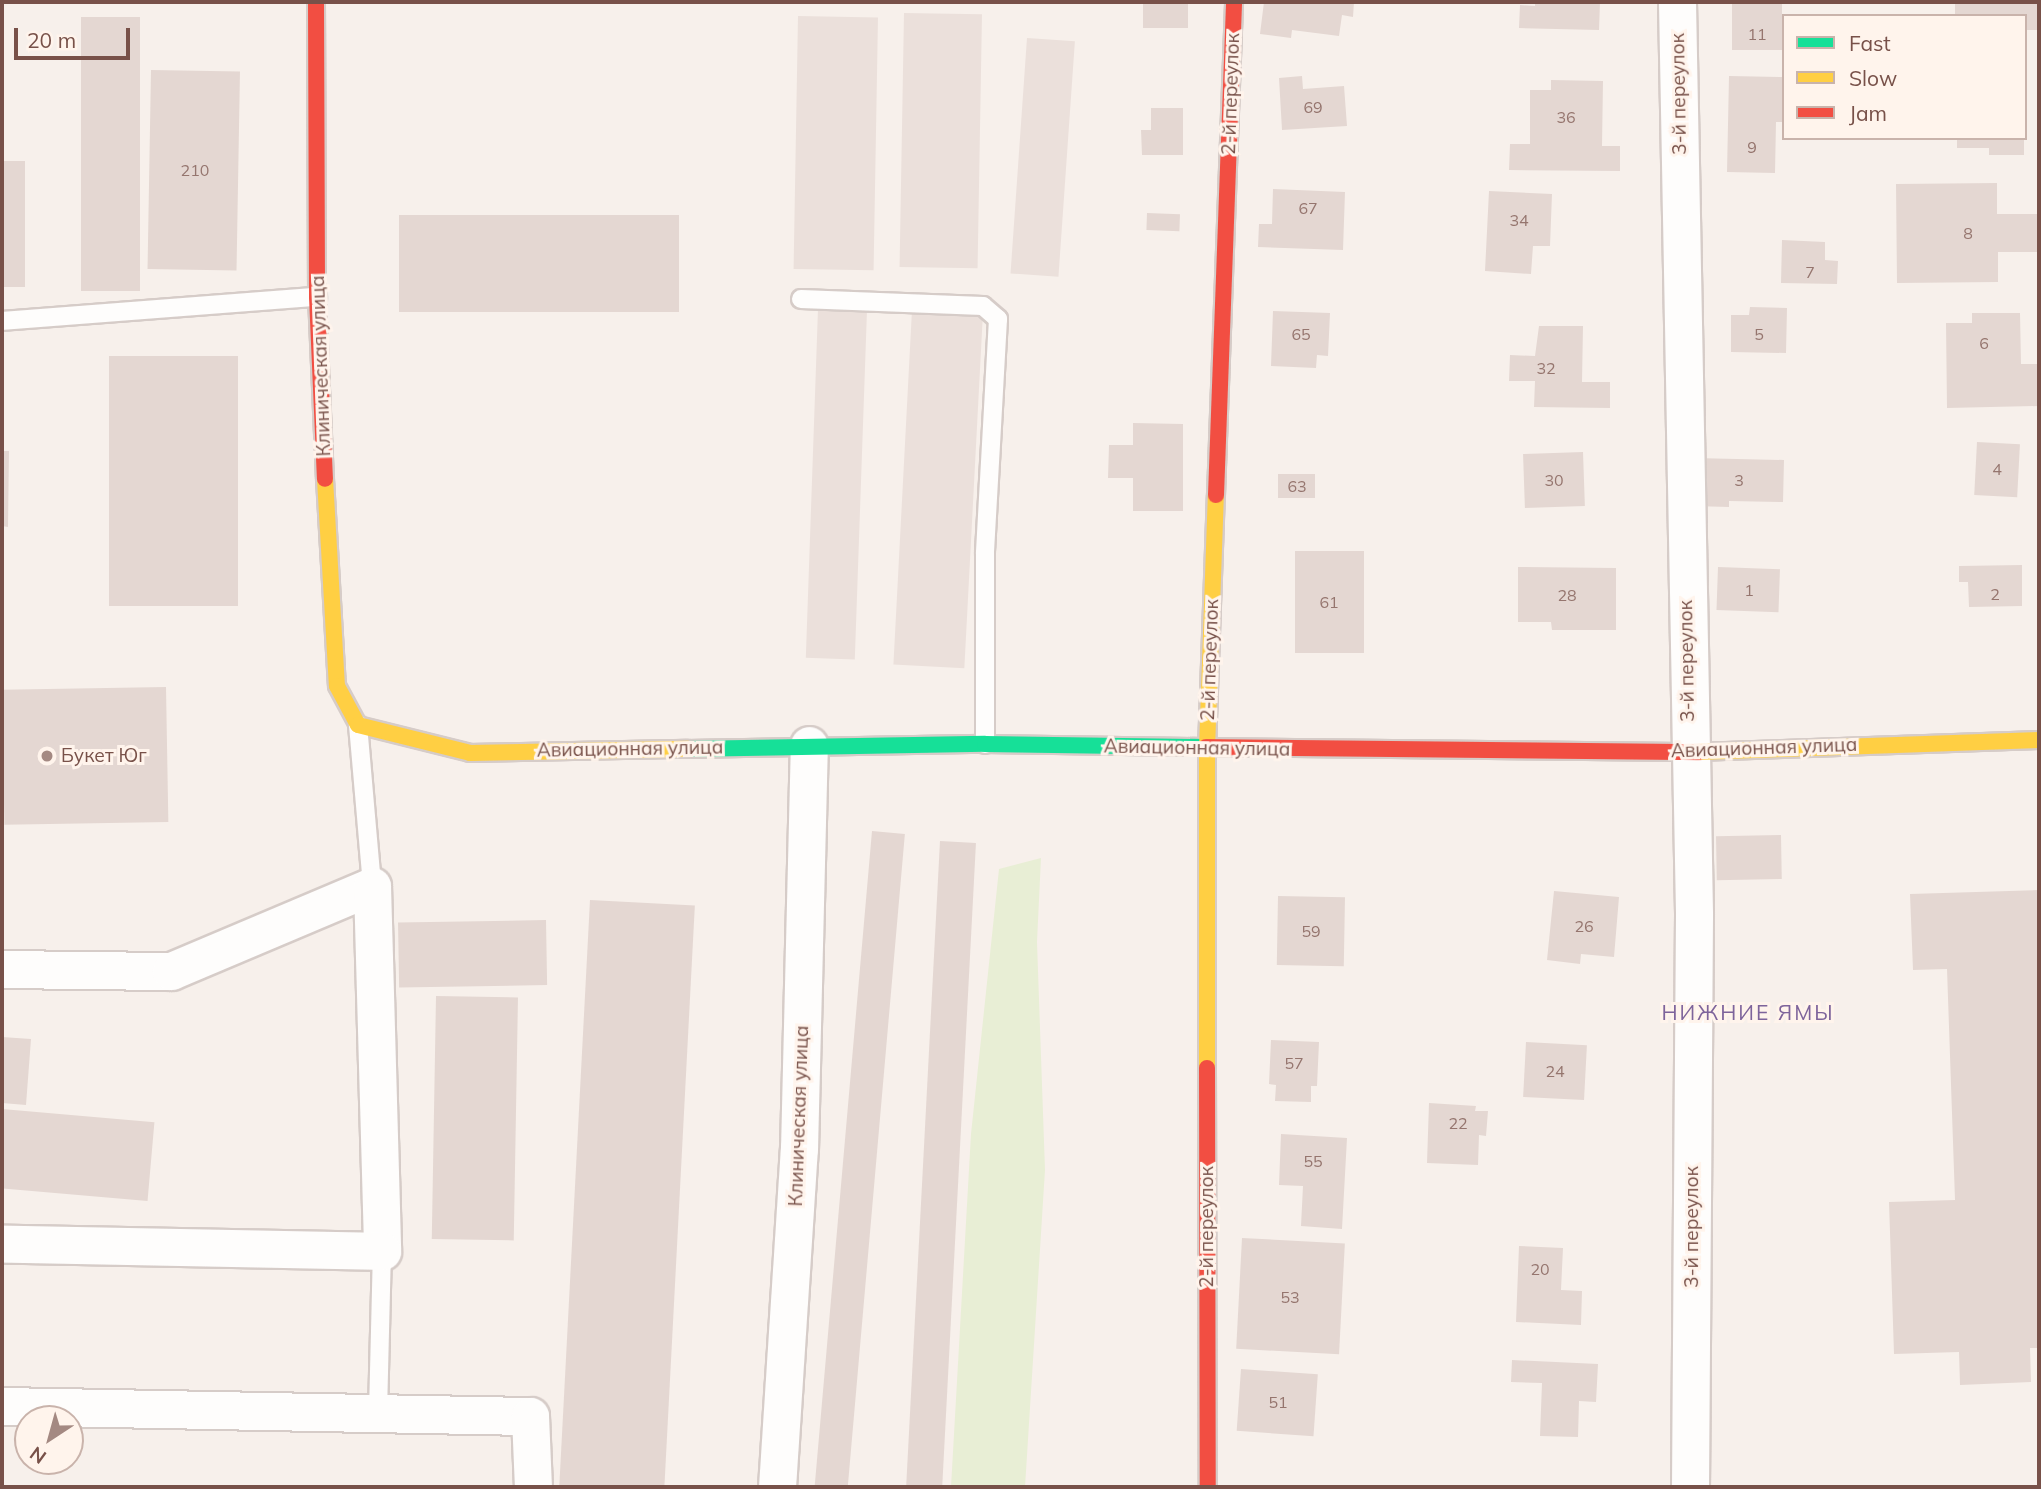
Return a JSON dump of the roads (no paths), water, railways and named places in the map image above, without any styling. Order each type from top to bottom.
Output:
[{"type":"main road","name":"Клиническая улица","points":[[316,2],[317,297],[337,686],[358,725]]},
{"type":"main road","name":"2-й переулок","points":[[1208,1487],[1207,749],[1234,2]]},
{"type":"main road","name":"Авиационная улица","points":[[358,725],[470,753],[985,744],[1207,749],[1688,752],[2039,740]]},
{"type":"street","name":"3-й переулок","points":[[1678,2],[1688,752],[1693,915],[1690,1487]]},
{"type":"street","name":"Клиническая улица","points":[[777,1487],[799,1149],[809,745]]},
{"type":"street","points":[[2,969],[171,971],[372,886],[382,1251],[2,1244]]},
{"type":"street","points":[[2,1406],[530,1416],[533,1487]]},
{"type":"lane","points":[[2,321],[317,297]]},
{"type":"lane","points":[[801,299],[983,306],[998,319],[985,554],[985,744]]},
{"type":"lane","points":[[358,725],[372,886]]},
{"type":"lane","points":[[378,1413],[382,1251]]},
{"type":"place","name":"Букет Юг","points":[[47,756]]},
{"type":"district","name":"НИЖНИЕ ЯМЫ","points":[[1748,1012]]}]
